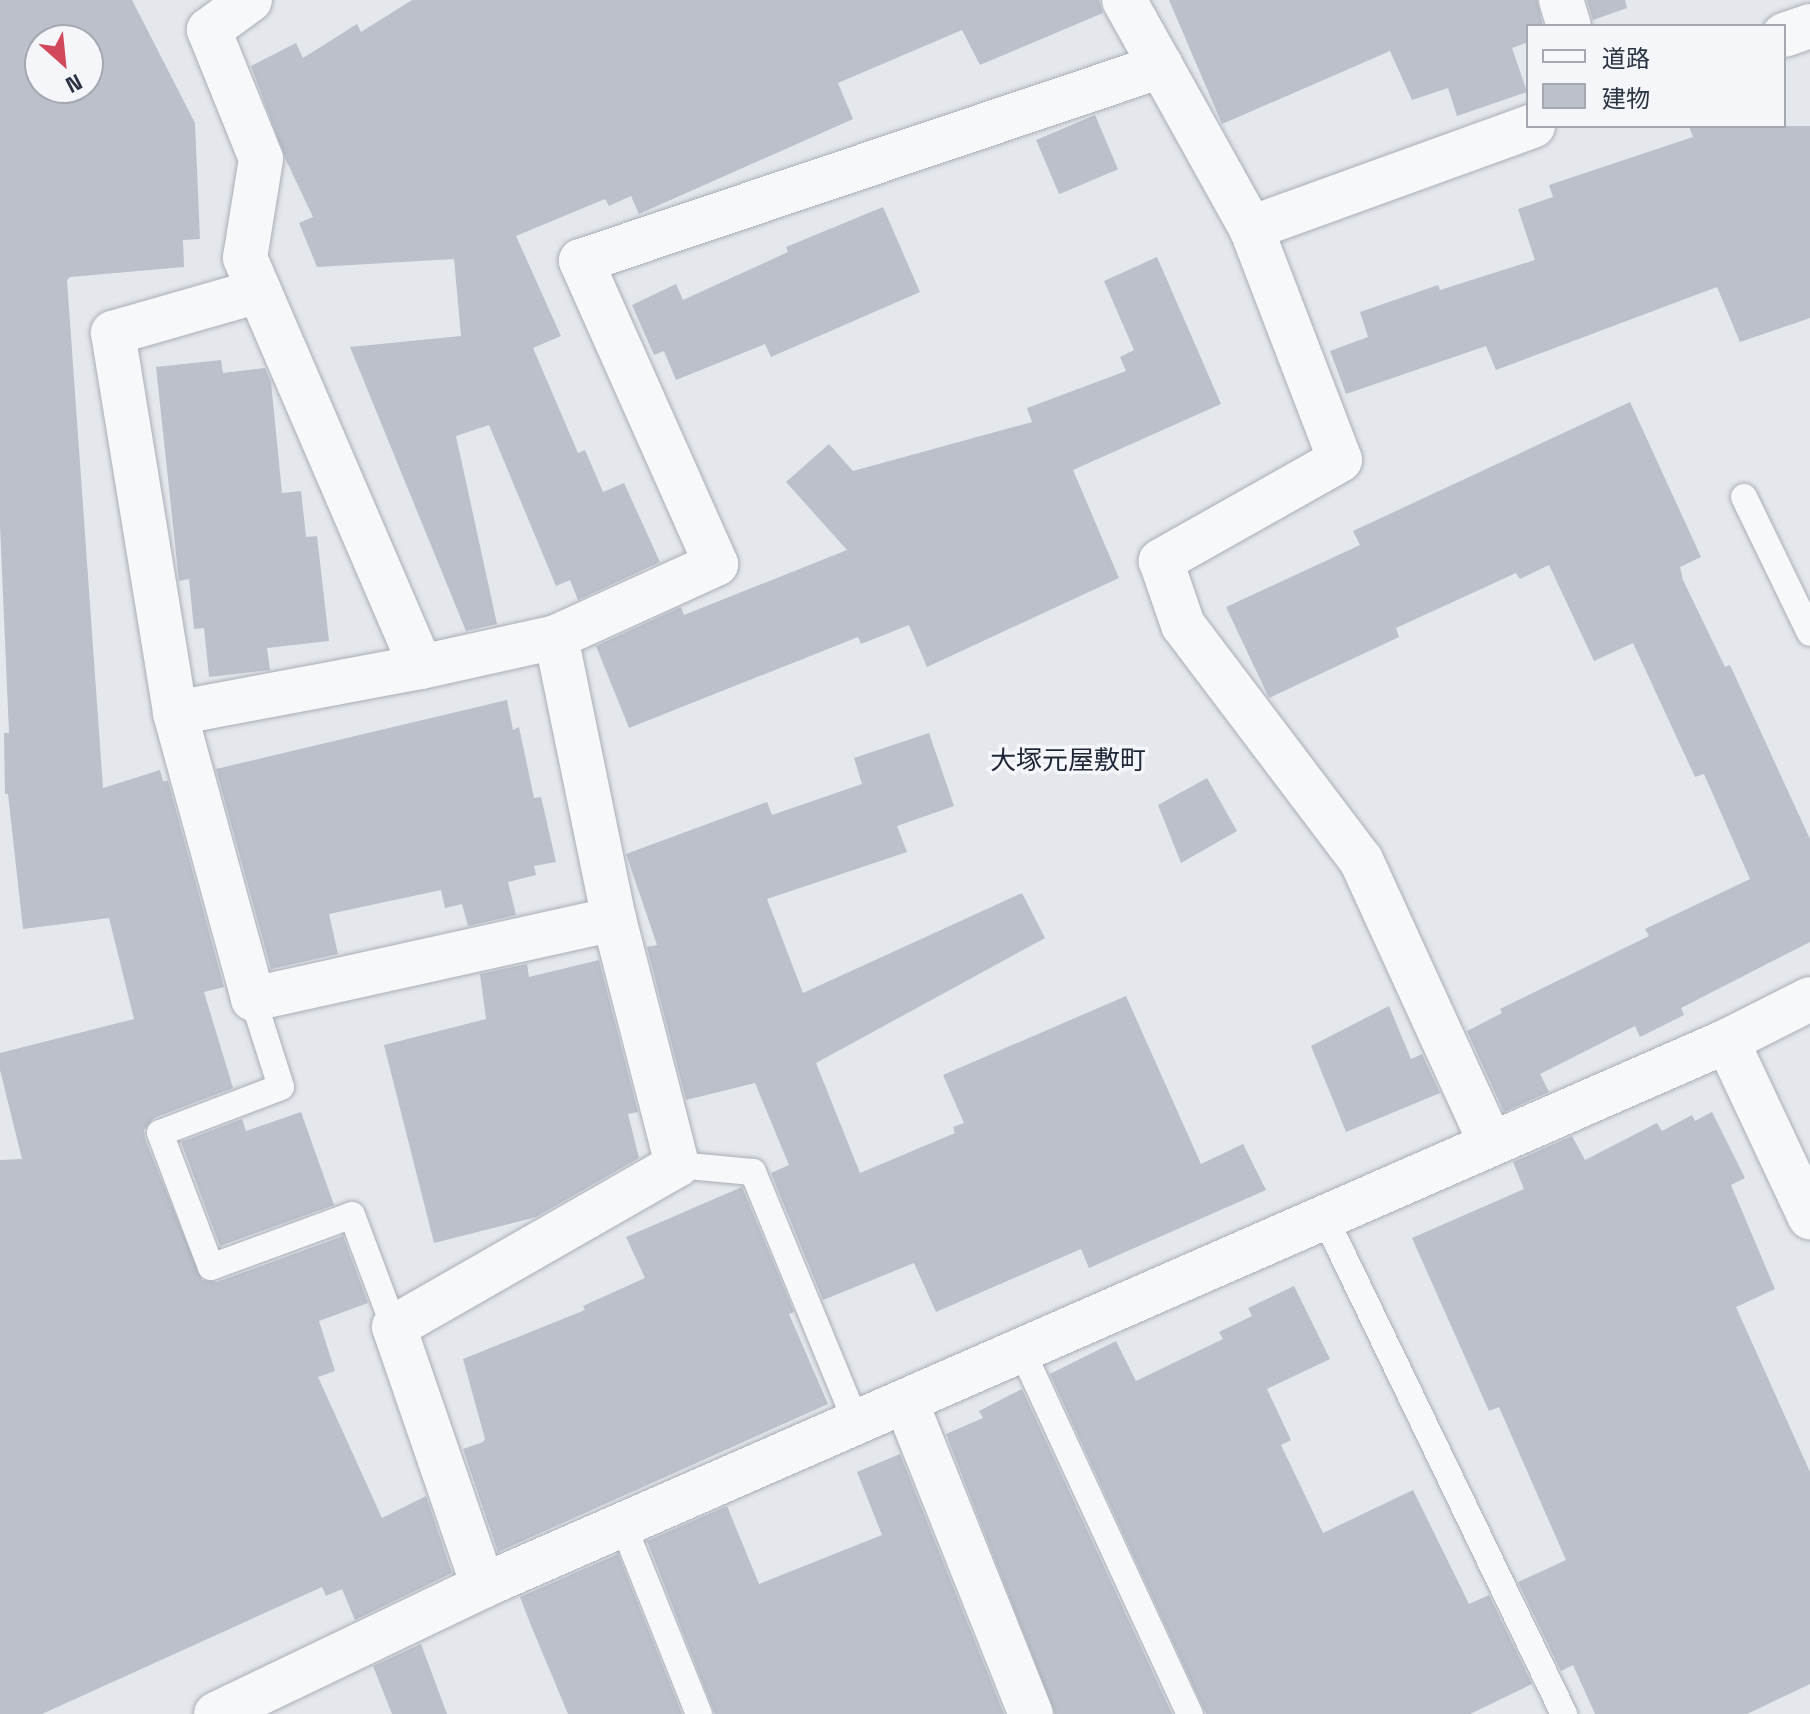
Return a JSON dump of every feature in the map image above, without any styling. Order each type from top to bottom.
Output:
[{"type":"street","points":[[250,0],[209,30],[261,159],[245,258],[421,667]]},
{"type":"street","points":[[1124,0],[1251,228],[1340,460],[1161,561],[1183,625],[1361,860],[1490,1142]]},
{"type":"street","points":[[1561,0],[1568,24]]},
{"type":"street","points":[[1786,34],[1810,26]]},
{"type":"street","points":[[175,713],[421,667],[556,637],[716,564],[581,261],[1161,66]]},
{"type":"street","points":[[1251,228],[1527,128]]},
{"type":"street","points":[[259,291],[113,333],[175,713],[253,999],[614,919]]},
{"type":"street","points":[[483,1586],[394,1327],[677,1165],[614,919],[556,637]]},
{"type":"street","points":[[216,1714],[483,1586],[857,1424],[1490,1142],[1727,1041],[1810,999]]},
{"type":"street","points":[[1727,1041],[1810,1217]]},
{"type":"street","points":[[906,1402],[1031,1714]]},
{"type":"lane","points":[[1744,497],[1810,633]]},
{"type":"lane","points":[[253,999],[281,1087],[160,1133],[211,1267],[352,1215],[394,1327]]},
{"type":"lane","points":[[677,1165],[753,1172],[857,1424]]},
{"type":"lane","points":[[1324,1216],[1564,1714]]},
{"type":"lane","points":[[1022,1351],[1190,1714]]},
{"type":"lane","points":[[623,1525],[699,1714]]},
{"type":"building","points":[[0,0],[132,0],[195,123],[200,239],[183,240],[184,267],[70,277],[67,280],[103,788],[160,770],[163,781],[168,781],[224,987],[204,992],[233,1088],[154,1118],[144,1130],[145,1139],[202,1280],[217,1282],[343,1236],[368,1303],[319,1321],[335,1371],[318,1377],[382,1518],[426,1496],[452,1573],[355,1620],[342,1589],[326,1596],[322,1587],[42,1714],[0,1714],[0,1160],[22,1159],[0,1070],[0,1053],[134,1019],[109,918],[23,929],[8,794],[5,794],[4,733],[9,733],[0,525]]},
{"type":"building","points":[[412,0],[1099,0],[1103,13],[980,65],[962,30],[838,83],[853,119],[639,214],[631,196],[609,206],[605,199],[516,236],[561,336],[533,348],[578,453],[585,450],[603,492],[624,483],[660,562],[578,600],[570,580],[556,586],[489,425],[456,436],[497,624],[466,631],[350,347],[461,336],[454,259],[317,267],[299,223],[313,217],[285,158],[251,66],[296,43],[303,58],[357,24],[361,32]]},
{"type":"building","points":[[1169,0],[1537,0],[1543,24],[1526,24],[1526,43],[1512,48],[1526,92],[1457,116],[1448,88],[1412,100],[1390,51],[1222,124]]},
{"type":"building","points":[[1587,0],[1625,0],[1627,8],[1593,20]]},
{"type":"building","points":[[1095,115],[1118,169],[1059,194],[1036,140]]},
{"type":"building","points":[[1810,126],[1810,318],[1740,342],[1717,287],[1496,370],[1486,346],[1346,394],[1330,351],[1368,337],[1360,312],[1438,285],[1440,290],[1535,260],[1518,209],[1553,197],[1549,185],[1693,137],[1690,128]]},
{"type":"building","points":[[883,207],[920,292],[771,357],[765,344],[676,380],[664,351],[654,355],[632,305],[676,284],[683,300],[788,252],[786,247]]},
{"type":"building","points":[[1157,257],[1221,404],[1073,470],[1119,578],[927,667],[909,625],[861,644],[858,637],[629,728],[596,646],[681,607],[684,615],[847,550],[786,482],[829,444],[853,471],[1032,422],[1027,408],[1126,371],[1120,357],[1134,350],[1104,281]]},
{"type":"building","points":[[221,360],[223,373],[265,368],[271,382],[282,493],[301,491],[306,537],[317,536],[329,641],[267,648],[270,670],[209,677],[204,628],[194,629],[189,579],[179,581],[156,367]]},
{"type":"building","points":[[1630,402],[1701,557],[1680,567],[1683,580],[1725,667],[1730,665],[1810,839],[1810,942],[1681,1008],[1684,1015],[1640,1037],[1635,1026],[1540,1074],[1549,1092],[1504,1112],[1467,1031],[1502,1013],[1500,1009],[1649,936],[1645,929],[1750,879],[1704,774],[1695,777],[1633,643],[1594,661],[1549,565],[1520,579],[1516,573],[1396,628],[1399,637],[1269,698],[1226,607],[1360,545],[1353,531]]},
{"type":"building","points":[[507,700],[513,730],[519,727],[534,798],[541,797],[556,862],[534,866],[536,875],[508,882],[516,915],[468,926],[462,904],[445,908],[441,890],[329,914],[338,954],[271,969],[216,769]]},
{"type":"building","points":[[929,733],[954,806],[897,826],[907,852],[767,899],[803,993],[1022,893],[1045,938],[816,1063],[860,1173],[955,1133],[953,1127],[964,1123],[943,1075],[1126,996],[1201,1164],[1243,1144],[1266,1190],[1089,1268],[1081,1249],[936,1312],[914,1263],[823,1300],[771,1173],[789,1165],[755,1083],[686,1100],[647,947],[657,945],[626,854],[767,802],[772,815],[862,784],[854,758]]},
{"type":"building","points":[[1207,778],[1237,831],[1181,863],[1158,805]]},
{"type":"building","points":[[599,960],[638,1112],[628,1114],[639,1158],[536,1217],[434,1243],[384,1045],[486,1019],[480,974],[527,964],[529,977]]},
{"type":"building","points":[[1389,1006],[1411,1059],[1422,1054],[1440,1093],[1346,1132],[1311,1046]]},
{"type":"building","points":[[301,1112],[334,1205],[220,1246],[181,1142],[242,1119],[246,1131]]},
{"type":"building","points":[[1712,1112],[1745,1178],[1731,1185],[1775,1289],[1736,1307],[1810,1472],[1810,1684],[1747,1714],[1595,1714],[1573,1665],[1561,1671],[1518,1582],[1566,1560],[1499,1407],[1489,1411],[1412,1238],[1524,1189],[1513,1162],[1572,1136],[1585,1160],[1657,1123],[1662,1131],[1692,1115],[1695,1121]]},
{"type":"building","points":[[742,1187],[794,1312],[789,1314],[828,1404],[498,1552],[463,1449],[485,1439],[463,1359],[585,1310],[583,1306],[645,1278],[626,1237]]},
{"type":"building","points":[[1294,1286],[1330,1359],[1267,1389],[1291,1440],[1281,1445],[1323,1533],[1413,1490],[1469,1604],[1489,1595],[1532,1684],[1470,1714],[1206,1714],[1050,1374],[1116,1341],[1136,1381],[1223,1339],[1219,1332],[1252,1316],[1248,1308]]},
{"type":"building","points":[[1022,1389],[1172,1714],[1055,1714],[946,1434],[983,1418],[979,1411]]},
{"type":"building","points":[[900,1454],[1004,1714],[715,1714],[647,1541],[727,1506],[759,1584],[882,1535],[857,1472]]},
{"type":"building","points":[[618,1554],[682,1714],[568,1714],[530,1623],[520,1597]]},
{"type":"building","points":[[421,1644],[447,1714],[392,1714],[373,1666]]},
{"type":"district","name":"大塚元屋敷町","points":[[1068,761]]}]
